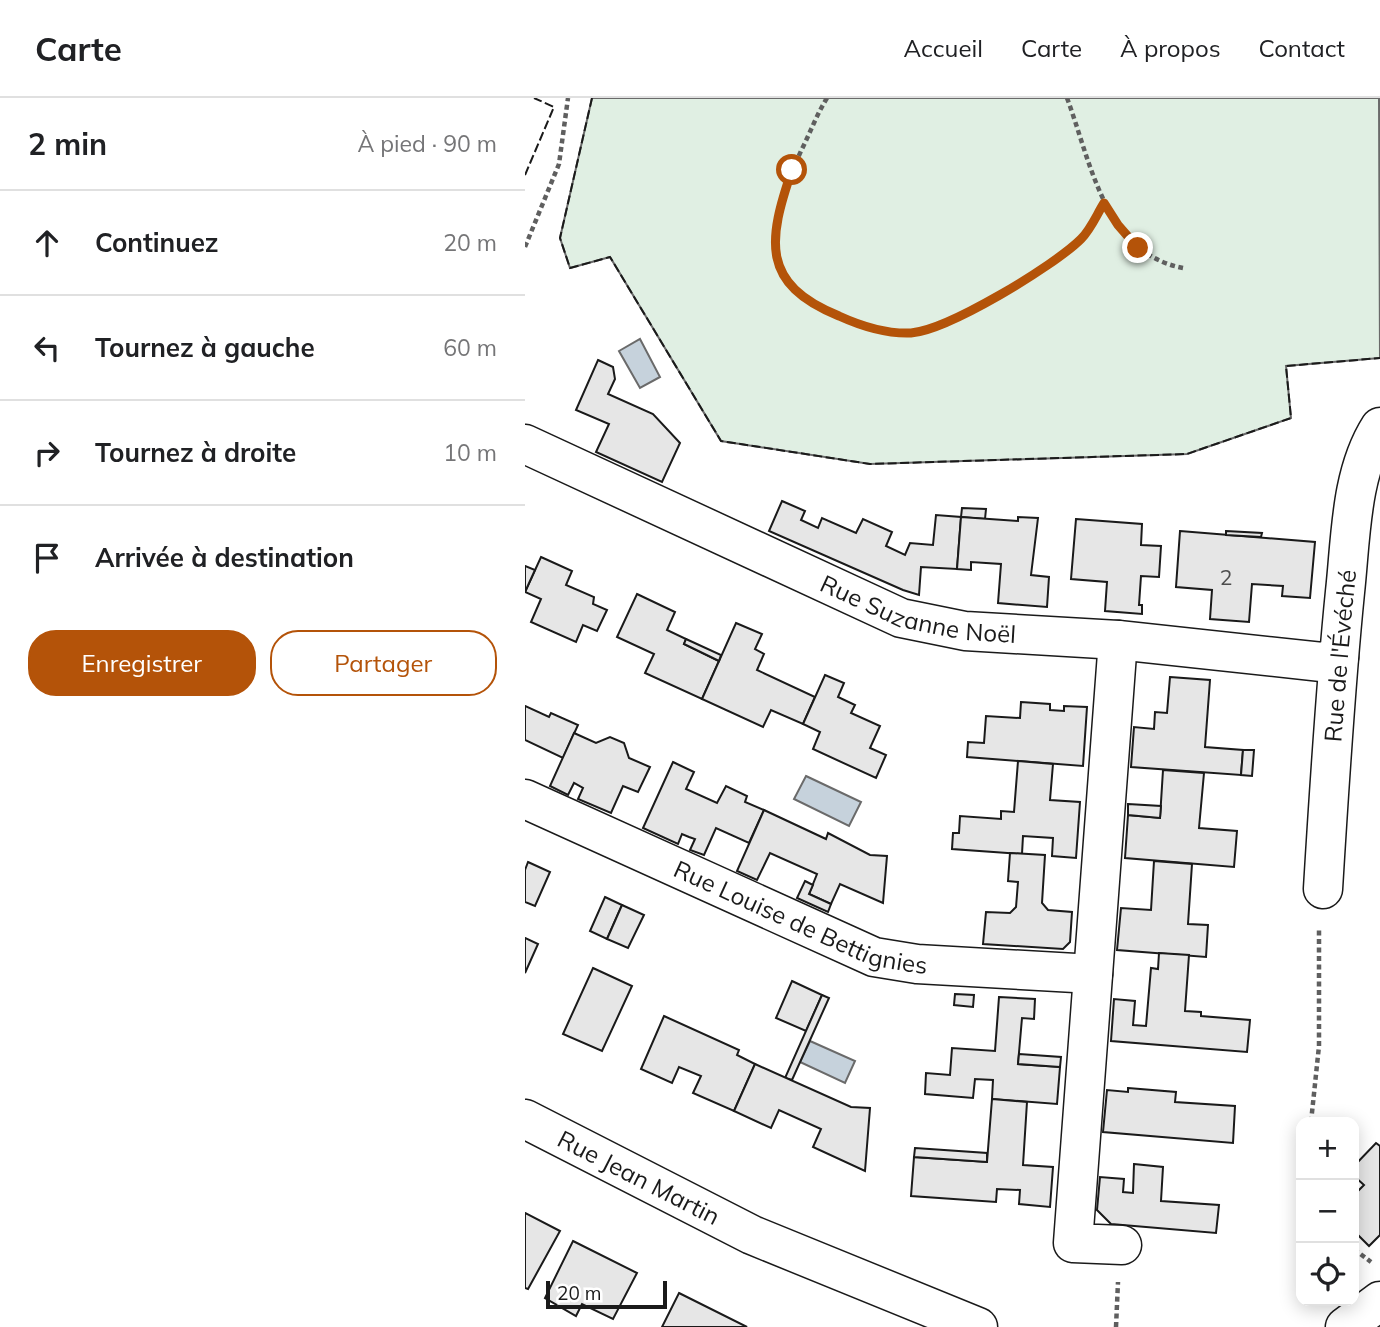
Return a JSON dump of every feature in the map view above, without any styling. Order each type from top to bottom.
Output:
[{"type":"street","name":"Rue de l'Évéché","points":[[1323,890],[1339,657],[1361,466],[1380,427]]},
{"type":"street","name":"Rue Suzanne Noël","points":[[525,444],[901,618],[965,631],[1118,640],[1322,662],[1339,657]]},
{"type":"street","points":[[1118,640],[1073,1243],[1122,1245]]},
{"type":"street","name":"Rue Louise de Bettignies","points":[[525,799],[874,957],[917,964],[1093,974]]},
{"type":"street","name":"Rue Jean Martin","points":[[525,1119],[752,1235],[905,1327]]},
{"type":"street","name":"Rue Jean Martin","points":[[752,1235],[978,1327]]},
{"type":"street","points":[[1345,1327],[1379,1285]]},
{"type":"path","points":[[525,247],[559,164],[568,98]]},
{"type":"path","points":[[827,98],[792,170],[776,218],[776,252],[782,274],[803,300],[866,328],[912,333],[953,318],[1017,287],[1082,238],[1104,203]]},
{"type":"path","points":[[1067,98],[1104,203],[1118,225],[1138,248],[1161,264],[1183,268]]},
{"type":"path","points":[[1312,1117],[1319,1046],[1317,948],[1323,890]]},
{"type":"path","points":[[1359,1256],[1379,1285]]},
{"type":"green space","points":[[592,98],[1379,98],[1380,358],[1286,366],[1291,418],[1187,454],[870,464],[721,441],[610,257],[570,268],[560,238]]},
{"type":"shaded area","points":[[640,339],[660,377],[640,388],[619,351]]},
{"type":"shaded area","points":[[806,776],[861,802],[849,826],[794,799]]},
{"type":"shaded area","points":[[810,1041],[855,1061],[845,1083],[800,1062]]},
{"type":"building","points":[[598,360],[613,367],[615,379],[608,394],[653,414],[680,443],[662,482],[596,452],[609,424],[576,410]]},
{"type":"building","points":[[782,501],[805,511],[801,520],[818,528],[822,518],[856,533],[863,519],[892,532],[886,546],[905,555],[910,543],[933,545],[936,515],[961,517],[957,569],[921,567],[919,595],[903,590],[769,531]]},
{"type":"building","points":[[962,508],[986,509],[985,519],[961,517]]},
{"type":"building","points":[[961,517],[1018,521],[1018,517],[1038,518],[1031,575],[1049,577],[1047,607],[998,603],[1001,564],[971,562],[971,570],[957,569]]},
{"type":"building","points":[[1076,519],[1142,524],[1141,545],[1161,546],[1159,577],[1141,576],[1139,605],[1142,605],[1142,614],[1105,611],[1107,582],[1071,579]]},
{"type":"building","points":[[1180,531],[1315,542],[1310,598],[1282,596],[1283,586],[1252,584],[1249,622],[1210,619],[1212,590],[1176,587]]},
{"type":"building","points":[[1226,531],[1262,533],[1261,537],[1226,535]]},
{"type":"building","points":[[541,557],[572,571],[566,585],[594,597],[593,604],[607,610],[597,631],[583,625],[576,642],[531,622],[541,599],[525,592]]},
{"type":"building","points":[[525,566],[535,570],[525,592]]},
{"type":"building","points":[[637,594],[675,612],[667,630],[686,639],[684,644],[719,661],[702,699],[645,673],[654,654],[617,637]]},
{"type":"building","points":[[736,623],[762,634],[755,649],[764,654],[757,670],[815,697],[803,724],[771,710],[763,727],[702,699]]},
{"type":"building","points":[[686,639],[721,655],[719,661],[684,644]]},
{"type":"building","points":[[825,675],[844,683],[838,697],[855,705],[851,713],[880,726],[870,748],[886,755],[876,778],[813,749],[820,732],[803,724]]},
{"type":"building","points":[[1170,677],[1210,680],[1205,747],[1243,750],[1241,775],[1131,767],[1134,727],[1154,729],[1155,712],[1167,713]]},
{"type":"building","points":[[1021,702],[1050,704],[1050,710],[1064,711],[1064,706],[1087,707],[1083,766],[967,757],[968,742],[984,743],[986,716],[1020,718]]},
{"type":"building","points":[[525,706],[549,717],[551,713],[578,725],[563,758],[525,740]]},
{"type":"building","points":[[574,733],[596,743],[610,737],[624,743],[629,758],[650,767],[638,792],[623,786],[611,813],[578,799],[583,788],[574,783],[568,795],[550,786]]},
{"type":"building","points":[[1243,750],[1254,750],[1252,776],[1241,775]]},
{"type":"building","points":[[1018,761],[1053,764],[1050,800],[1080,802],[1076,858],[1052,856],[1053,838],[1023,836],[1022,854],[952,849],[953,833],[959,833],[960,816],[1001,819],[1001,811],[1014,812]]},
{"type":"building","points":[[673,762],[694,772],[686,789],[717,803],[726,786],[747,796],[745,802],[764,810],[749,843],[716,828],[704,855],[690,850],[695,839],[682,834],[678,844],[643,828]]},
{"type":"building","points":[[1163,770],[1204,773],[1199,828],[1237,831],[1234,867],[1125,858],[1128,815],[1160,818]]},
{"type":"building","points":[[1128,804],[1161,806],[1160,818],[1128,815]]},
{"type":"building","points":[[764,810],[826,839],[828,833],[870,855],[887,856],[883,903],[840,884],[831,904],[809,894],[817,874],[770,853],[757,880],[737,871]]},
{"type":"building","points":[[1010,853],[1045,855],[1042,903],[1048,910],[1072,912],[1070,942],[1063,949],[983,944],[986,912],[1010,913],[1016,907],[1018,882],[1008,881]]},
{"type":"building","points":[[1154,861],[1192,864],[1188,924],[1208,925],[1206,957],[1117,950],[1121,908],[1151,910]]},
{"type":"building","points":[[528,862],[550,872],[535,906],[525,902],[525,870]]},
{"type":"building","points":[[805,881],[813,885],[809,894],[831,904],[828,912],[797,898]]},
{"type":"building","points":[[605,897],[622,905],[607,939],[590,931]]},
{"type":"building","points":[[622,905],[644,915],[628,948],[607,939]]},
{"type":"building","points":[[525,938],[538,944],[525,973]]},
{"type":"building","points":[[1159,953],[1189,955],[1185,1011],[1201,1012],[1201,1016],[1250,1020],[1247,1052],[1111,1041],[1114,999],[1135,1001],[1133,1025],[1146,1026],[1151,968],[1158,969]]},
{"type":"building","points":[[593,968],[632,986],[602,1051],[563,1034]]},
{"type":"building","points":[[792,981],[822,995],[806,1031],[776,1018]]},
{"type":"building","points":[[955,994],[974,995],[973,1007],[954,1005]]},
{"type":"building","points":[[822,995],[829,998],[792,1080],[785,1078]]},
{"type":"building","points":[[999,997],[1035,999],[1034,1019],[1022,1018],[1018,1064],[1060,1067],[1057,1104],[992,1099],[993,1080],[975,1079],[973,1098],[925,1094],[926,1073],[950,1075],[952,1048],[995,1051]]},
{"type":"building","points":[[664,1016],[739,1050],[737,1055],[755,1064],[734,1111],[693,1093],[701,1076],[679,1067],[672,1083],[641,1069]]},
{"type":"building","points":[[1019,1054],[1061,1057],[1060,1067],[1018,1064]]},
{"type":"building","points":[[755,1064],[851,1107],[870,1108],[865,1171],[813,1147],[821,1129],[779,1110],[771,1128],[734,1111]]},
{"type":"building","points":[[1128,1088],[1176,1092],[1175,1102],[1235,1106],[1233,1143],[1103,1132],[1107,1090],[1128,1092]]},
{"type":"building","points":[[992,1099],[1027,1102],[1023,1165],[1053,1167],[1050,1207],[1019,1204],[1020,1190],[997,1189],[996,1202],[911,1196],[914,1157],[987,1162]]},
{"type":"building","points":[[1376,1143],[1380,1146],[1380,1235],[1369,1246],[1359,1236],[1359,1190],[1364,1185],[1359,1180],[1359,1161]]},
{"type":"building","points":[[915,1148],[987,1153],[987,1162],[914,1157]]},
{"type":"building","points":[[1134,1164],[1163,1167],[1161,1201],[1219,1205],[1216,1233],[1111,1224],[1097,1210],[1100,1177],[1124,1179],[1123,1192],[1133,1193]]},
{"type":"building","points":[[525,1213],[560,1231],[528,1289],[525,1288]]},
{"type":"building","points":[[573,1241],[637,1273],[613,1319],[582,1304],[576,1316],[545,1298]]},
{"type":"building","points":[[679,1293],[747,1327],[662,1327]]},
{"type":"fence","points":[[525,175],[554,107],[534,98]]},
{"type":"fence","points":[[592,98],[560,238],[570,268],[610,257],[721,441],[870,464],[1187,454],[1291,418],[1286,366],[1380,358]]},
{"type":"route","points":[[792,170],[776,218],[776,252],[782,274],[803,300],[866,328],[912,333],[953,318],[1017,287],[1082,238],[1104,203],[1138,248]]}]
